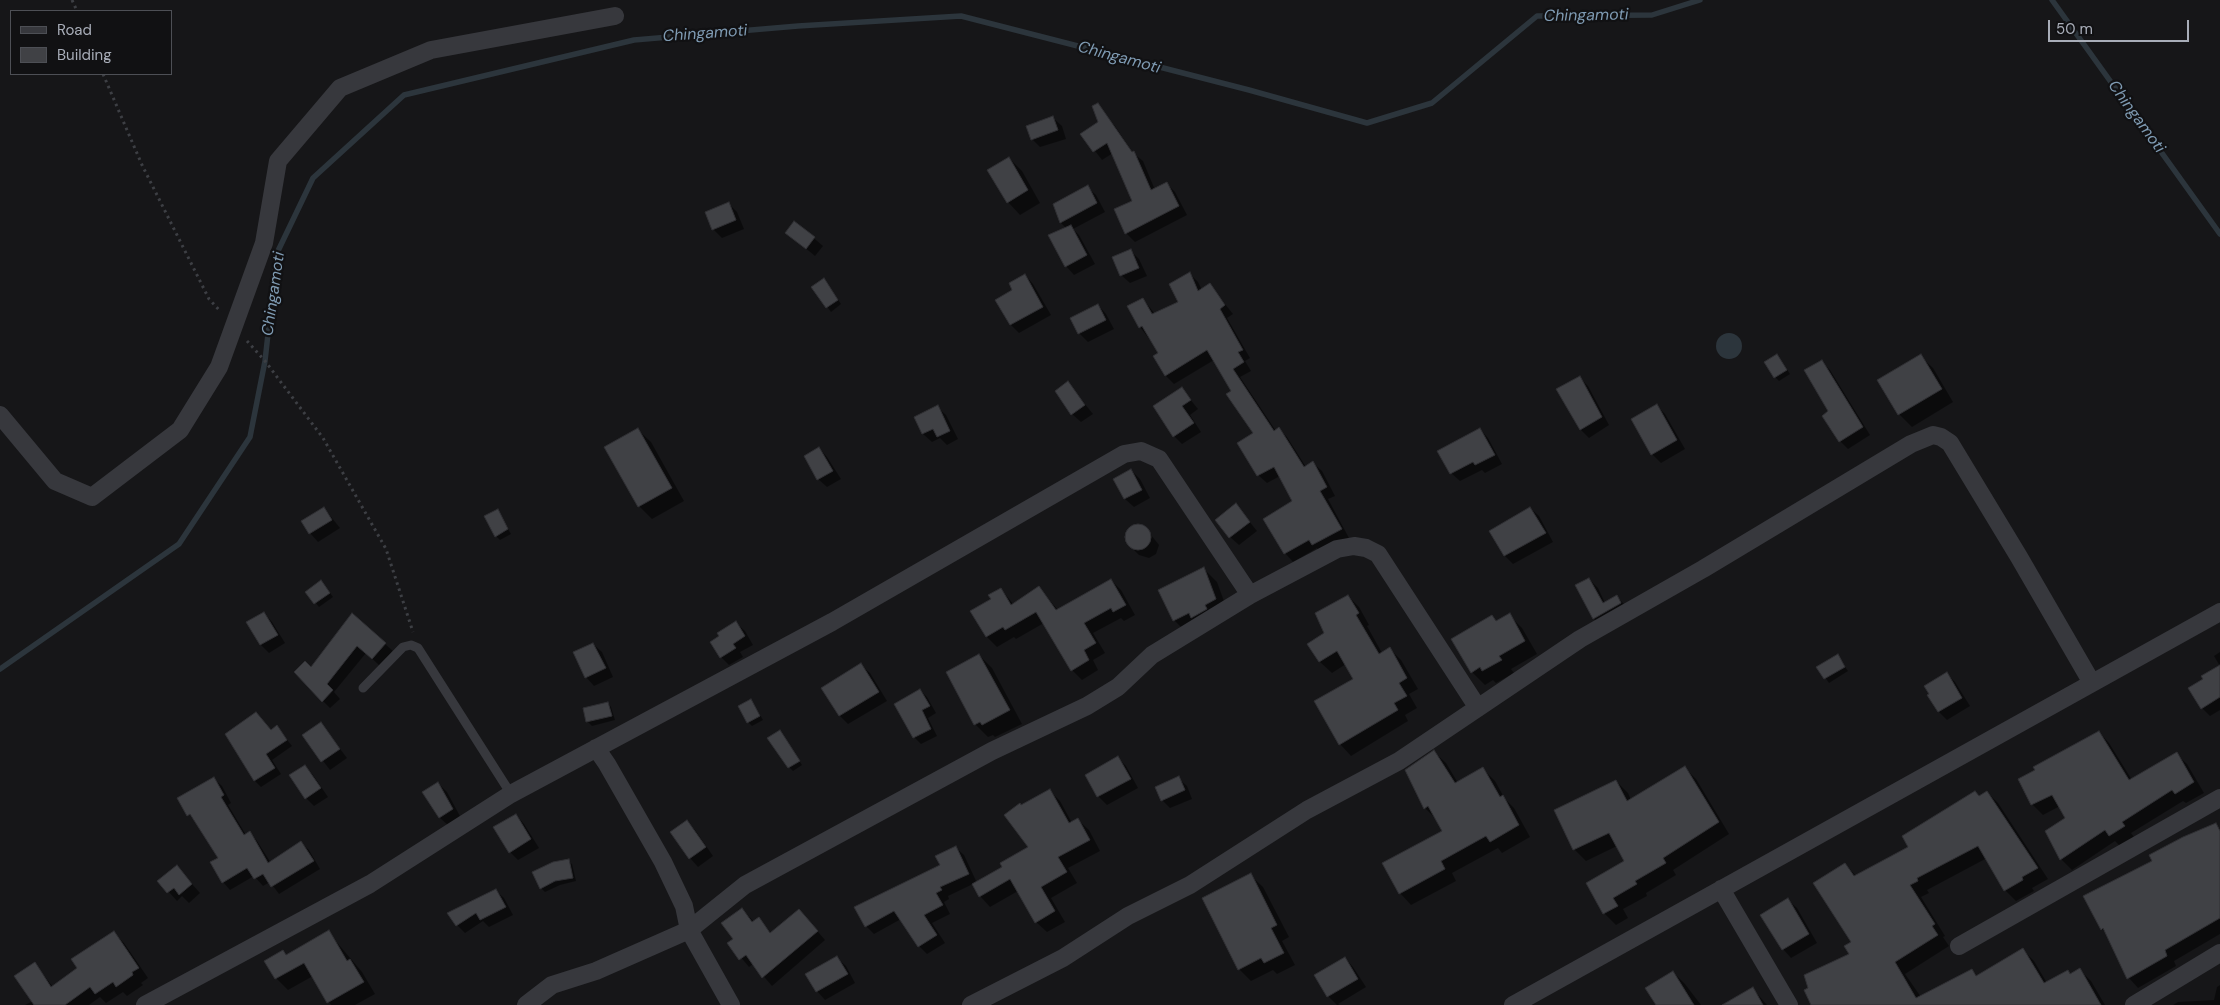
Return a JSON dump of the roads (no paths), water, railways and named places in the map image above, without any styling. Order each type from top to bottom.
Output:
[{"type":"street","points":[[0,415],[55,481],[92,498],[180,430],[219,367],[232,325],[264,243],[278,161],[340,88],[431,50],[615,16]]},
{"type":"street","points":[[971,1005],[1063,958],[1128,916],[1190,885],[1307,810],[1399,761],[1580,639],[1703,569],[1912,444],[1933,435],[1941,437],[1950,443],[2019,557],[2092,684]]},
{"type":"street","points":[[144,1005],[370,884],[511,794],[832,622],[1124,454],[1141,451],[1159,459],[1250,595]]},
{"type":"street","points":[[526,1005],[552,985],[596,971],[689,930],[744,885],[992,752],[1088,706],[1118,687],[1152,655],[1250,595],[1337,549],[1354,546],[1366,548],[1378,554],[1478,708]]},
{"type":"street","points":[[1513,1005],[2220,612]]},
{"type":"street","points":[[596,748],[612,771],[663,862],[684,906],[689,930],[731,1005]]},
{"type":"street","points":[[1960,946],[2220,798]]},
{"type":"street","points":[[1721,890],[1789,1005]]},
{"type":"street","points":[[2134,1005],[2220,953]]},
{"type":"lane","points":[[362,688],[404,647],[411,645],[418,648],[511,794]]},
{"type":"waterway","name":"Chingamoti","points":[[0,669],[179,544],[250,437],[265,361],[277,253],[313,178],[404,95],[634,40],[798,26],[961,16],[1249,90],[1367,123],[1432,103],[1537,16],[1652,15],[1700,0]]},
{"type":"waterway","name":"Chingamoti","points":[[2052,0],[2220,234]]}]
